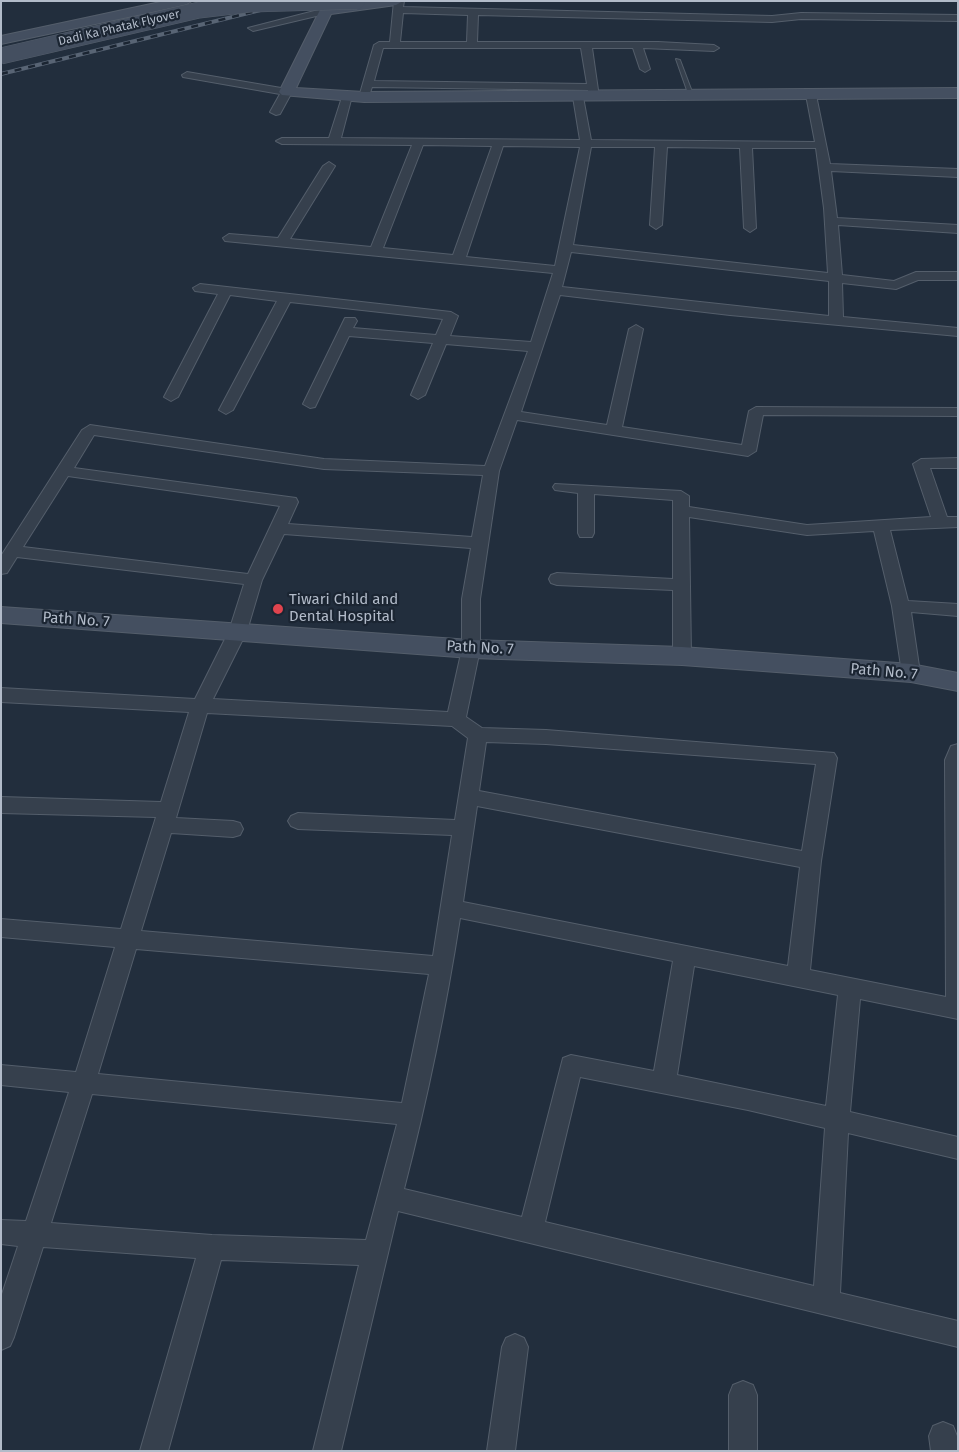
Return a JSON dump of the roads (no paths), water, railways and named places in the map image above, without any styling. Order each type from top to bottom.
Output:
[{"type":"street","points":[[1,40],[185,1]]},
{"type":"street","name":"Dadi Ka Phatak Flyover","points":[[1,50],[217,1]]},
{"type":"street","points":[[1,62],[252,1]]},
{"type":"street","name":"Dadi Ka Phatak Flyover","points":[[1,56],[199,10],[250,4],[357,1]]},
{"type":"street","points":[[586,14],[587,1]]},
{"type":"street","points":[[253,28],[326,11],[398,4],[539,17],[586,14],[772,19],[801,16],[958,18]]},
{"type":"street","points":[[394,45],[398,4]]},
{"type":"street","points":[[276,112],[326,11]]},
{"type":"street","points":[[472,45],[474,12]]},
{"type":"street","points":[[367,90],[379,45],[472,45],[542,41],[586,45],[714,48]]},
{"type":"street","points":[[586,45],[593,92]]},
{"type":"street","points":[[637,45],[645,69]]},
{"type":"street","points":[[188,75],[287,92],[347,96],[367,90],[593,92],[692,96],[958,93]]},
{"type":"street","points":[[367,90],[578,98],[593,92]]},
{"type":"street","points":[[334,142],[347,96]]},
{"type":"street","points":[[811,96],[822,145],[831,221],[836,277],[836,322]]},
{"type":"street","points":[[456,719],[470,649],[471,599],[491,471],[562,270],[586,143],[578,98]]},
{"type":"street","points":[[282,141],[822,145]]},
{"type":"street","points":[[376,252],[419,142]]},
{"type":"street","points":[[458,260],[499,142]]},
{"type":"street","points":[[656,224],[661,144]]},
{"type":"street","points":[[746,145],[750,228]]},
{"type":"street","points":[[282,242],[329,166]]},
{"type":"street","points":[[824,167],[958,173]]},
{"type":"street","points":[[831,221],[958,229]]},
{"type":"street","points":[[229,238],[562,270]]},
{"type":"street","points":[[566,248],[896,285],[916,276],[958,276]]},
{"type":"street","points":[[200,288],[451,316],[418,395]]},
{"type":"street","points":[[555,290],[836,322],[958,332]]},
{"type":"street","points":[[171,397],[226,291]]},
{"type":"street","points":[[226,410],[285,298]]},
{"type":"street","points":[[310,404],[346,332],[356,306]]},
{"type":"street","points":[[614,430],[636,329]]},
{"type":"street","points":[[346,332],[536,347]]},
{"type":"street","points":[[512,415],[748,451],[756,411],[958,412]]},
{"type":"street","points":[[1,569],[90,430],[324,464],[491,471]]},
{"type":"street","points":[[941,522],[921,464],[958,463]]},
{"type":"street","points":[[1,1337],[84,1083],[200,706],[238,631],[254,580],[276,528],[290,502],[63,471]]},
{"type":"street","points":[[561,487],[681,496],[682,656]]},
{"type":"street","points":[[586,489],[586,533]]},
{"type":"street","points":[[682,511],[807,530],[958,522]]},
{"type":"street","points":[[881,526],[901,606],[911,673]]},
{"type":"street","points":[[276,528],[480,543]]},
{"type":"street","points":[[13,550],[254,580]]},
{"type":"street","points":[[557,579],[683,585]]},
{"type":"street","points":[[901,606],[958,610]]},
{"type":"street","name":"Path No. 7","points":[[1,615],[470,649],[682,656],[911,673],[958,682]]},
{"type":"street","points":[[1,695],[456,719],[478,735],[556,738],[827,758],[811,861],[798,977]]},
{"type":"street","points":[[327,1451],[411,1115],[442,966],[478,735]]},
{"type":"street","points":[[451,908],[957,1009],[957,757]]},
{"type":"street","points":[[469,797],[811,861]]},
{"type":"street","points":[[1,805],[165,817],[233,829]]},
{"type":"street","points":[[298,821],[464,828]]},
{"type":"street","points":[[1,928],[442,966]]},
{"type":"street","points":[[664,1082],[685,954]]},
{"type":"street","points":[[826,1302],[837,1119],[850,987]]},
{"type":"street","points":[[531,1230],[572,1065],[664,1082],[837,1119],[958,1148]]},
{"type":"street","points":[[1,1074],[411,1115]]},
{"type":"street","points":[[389,1197],[958,1334]]},
{"type":"street","points":[[1,1232],[212,1247],[375,1253]]},
{"type":"street","points":[[154,1451],[212,1247]]},
{"type":"street","points":[[501,1451],[515,1347]]},
{"type":"street","points":[[743,1395],[744,1451]]},
{"type":"lane","points":[[678,60],[692,96]]},
{"type":"railway","points":[[1,74],[297,1]]},
{"type":"place","name":"Tiwari Child and Dental Hospital","points":[[278,609]]}]
